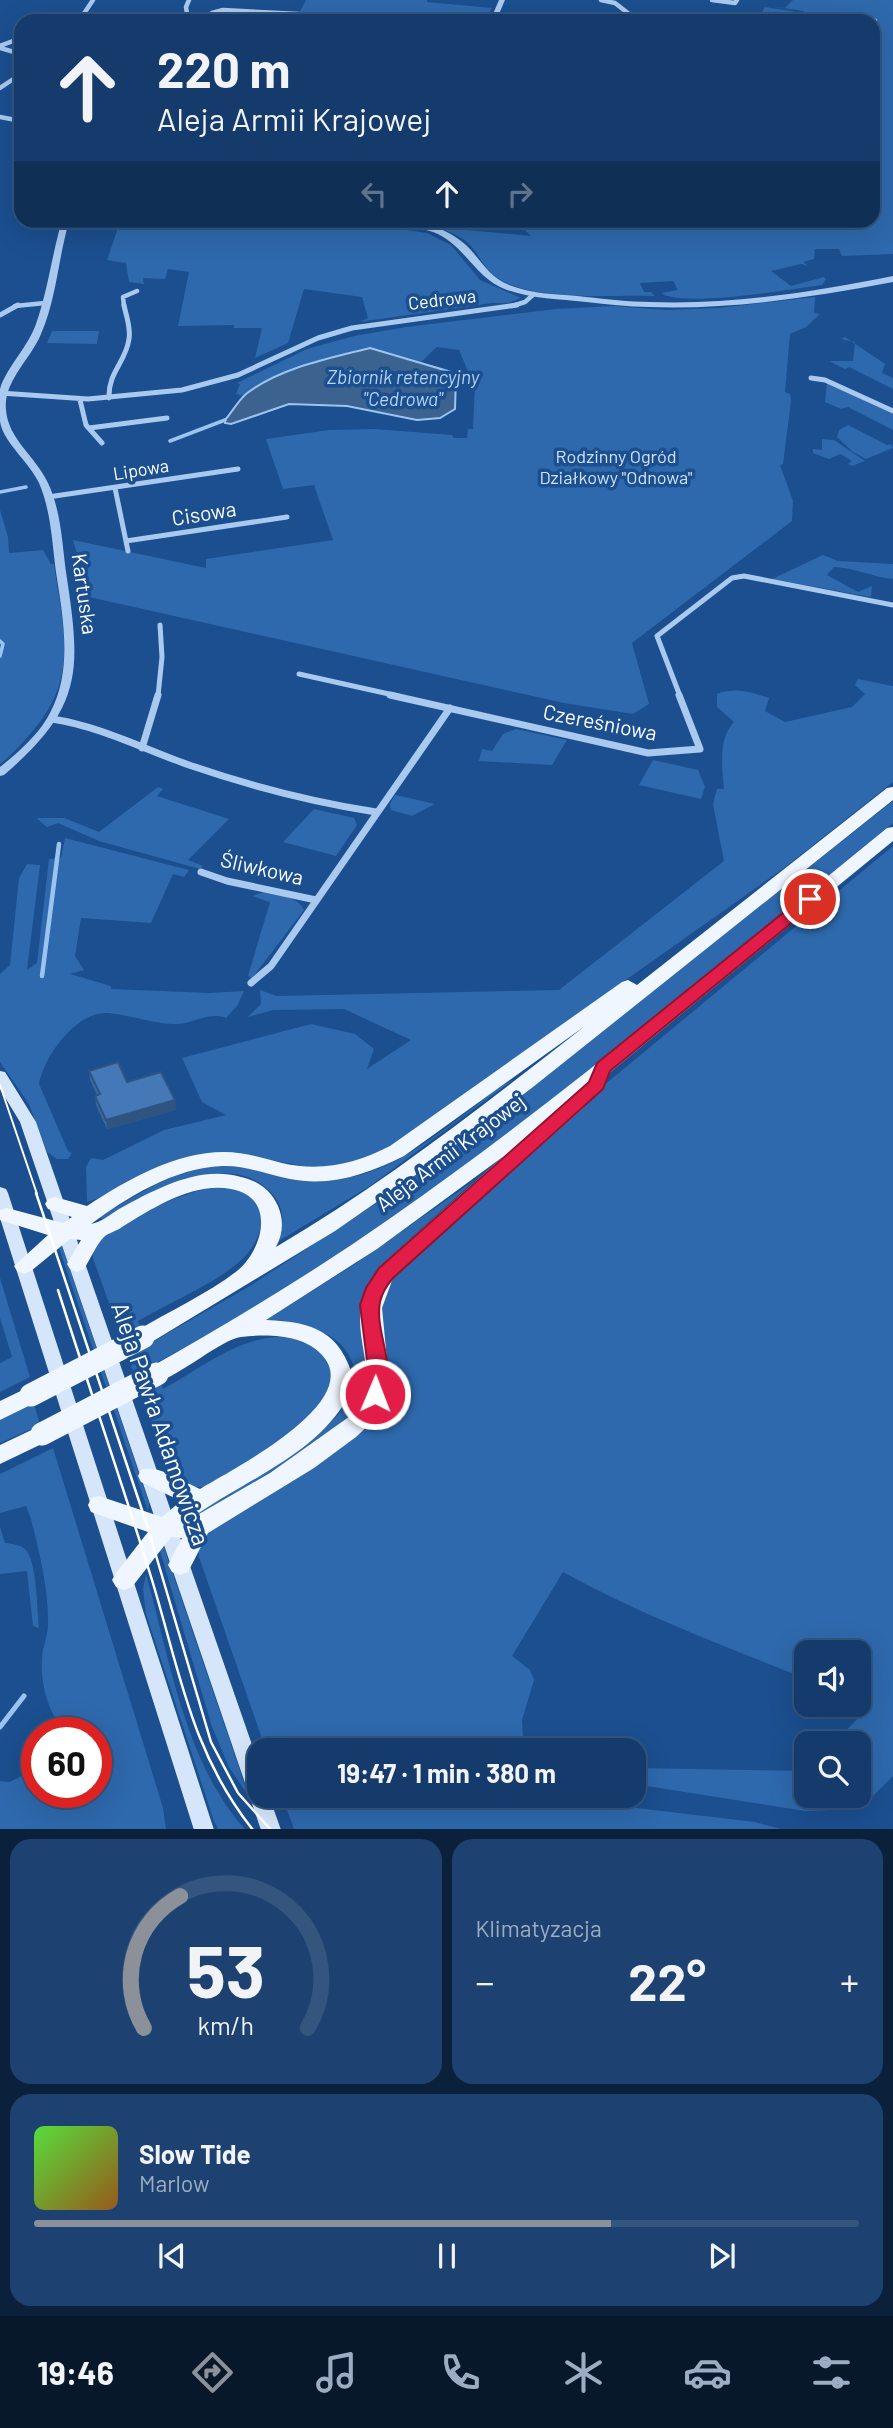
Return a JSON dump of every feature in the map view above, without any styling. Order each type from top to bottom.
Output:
[{"type":"main road","name":"Aleja Armii Krajowej","points":[[0,1411],[144,1337],[235,1284],[410,1169],[893,792]]},
{"type":"main road","name":"Aleja Armii Krajowej","points":[[0,1455],[157,1374],[235,1329],[400,1223],[603,1068],[893,832]]},
{"type":"main road","points":[[77,1264],[92,1222],[163,1174],[189,1164],[239,1160],[321,1175],[360,1169],[397,1151],[653,969],[675,964]]},
{"type":"main road","points":[[180,1565],[199,1527],[313,1456],[358,1424],[375,1394],[379,1376],[370,1305],[376,1288],[386,1273],[597,1085],[603,1068]]},
{"type":"main road","name":"Aleja Pawła Adamowicza","points":[[0,1076],[28,1122],[247,1760]]},
{"type":"main road","points":[[24,1266],[65,1230],[189,1185],[233,1181],[248,1186],[268,1203],[273,1228],[262,1256],[235,1284]]},
{"type":"main road","points":[[0,1193],[204,1829]]},
{"type":"main road","points":[[55,1204],[92,1222]]},
{"type":"main road","points":[[7,1215],[37,1225],[65,1230]]},
{"type":"main road","points":[[124,1580],[166,1527],[200,1500],[297,1438],[324,1417],[341,1390],[344,1378],[340,1362],[330,1347],[320,1339],[297,1331],[235,1329]]},
{"type":"main road","points":[[149,1476],[200,1500]]},
{"type":"main road","points":[[99,1505],[147,1525],[199,1527]]},
{"type":"main road","name":"Aleja Pawła Adamowicza","points":[[264,1808],[271,1829]]},
{"type":"street","points":[[601,0],[615,3],[629,14]]},
{"type":"street","points":[[712,0],[735,3],[737,0]]},
{"type":"street","points":[[211,14],[223,10],[299,14]]},
{"type":"street","points":[[0,117],[12,120]]},
{"type":"street","name":"Kartuska","points":[[0,773],[30,747],[52,719],[68,687],[72,656],[67,605],[48,497],[39,474],[7,428],[0,409],[1,393],[37,333],[64,228]]},
{"type":"street","points":[[421,228],[446,235],[459,243],[485,277],[509,289],[534,294]]},
{"type":"street","name":"Cedrowa","points":[[1,393],[80,400],[174,390],[228,378],[310,341],[347,330],[510,307],[525,302],[534,294],[636,304],[685,305],[827,291],[893,279]]},
{"type":"street","points":[[109,398],[112,370],[129,341],[130,320],[123,297],[137,291]]},
{"type":"street","points":[[0,315],[19,304],[45,303]]},
{"type":"street","points":[[811,378],[825,380],[893,411]]},
{"type":"street","points":[[80,400],[79,404],[89,428],[102,443]]},
{"type":"street","points":[[89,428],[167,418]]},
{"type":"street","name":"Lipowa","points":[[48,497],[238,469]]},
{"type":"street","points":[[115,488],[128,551]]},
{"type":"street","name":"Cisowa","points":[[126,541],[287,517]]},
{"type":"street","name":"Czereśniowa","points":[[299,674],[648,753],[701,749],[657,636],[732,578],[744,576],[893,605]]},
{"type":"street","points":[[142,748],[162,680],[160,625]]},
{"type":"street","points":[[52,719],[78,723],[142,748],[278,793],[338,807],[376,812],[450,708]]},
{"type":"street","name":"Śliwkowa","points":[[251,983],[271,966],[376,812]]},
{"type":"street","name":"Śliwkowa","points":[[201,872],[227,881],[316,900]]},
{"type":"green space","points":[[306,0],[427,0],[492,8],[488,14],[299,14]]},
{"type":"green space","points":[[793,0],[893,0],[893,254],[842,256],[839,249],[815,249],[814,259],[803,262],[808,266],[801,264],[771,271],[791,286],[824,277],[826,279],[822,285],[763,293],[691,299],[661,293],[678,290],[673,281],[640,283],[644,292],[651,292],[655,296],[551,294],[531,291],[496,277],[465,241],[436,228],[531,236],[523,228],[880,228],[880,14],[761,14],[765,7],[804,11],[760,5],[785,8]]},
{"type":"green space","points":[[118,228],[393,228],[427,233],[451,245],[480,280],[521,298],[508,303],[359,322],[368,318],[362,297],[304,289],[288,343],[255,358],[262,328],[234,328],[234,325],[178,326],[189,272],[168,269],[165,279],[143,278],[144,284],[129,282],[126,263],[107,260]]},
{"type":"green space","name":"Rodzinny Ogród Działkowy \"Odnowa\"","points":[[815,297],[814,313],[820,314],[806,327],[790,334],[785,392],[790,394],[791,401],[783,464],[780,465],[793,501],[792,521],[632,643],[649,704],[633,714],[564,703],[89,597],[73,540],[206,568],[206,559],[333,540],[314,485],[283,489],[266,439],[329,430],[374,429],[467,438],[468,429],[473,429],[475,383],[470,382],[459,350],[437,347],[421,362],[370,348],[292,370],[244,396],[236,394],[240,384],[237,383],[307,349],[354,336],[406,327],[556,309],[614,306],[666,310],[718,308]]},
{"type":"green space","points":[[52,331],[99,331],[97,344],[47,343]]},
{"type":"green space","points":[[855,344],[885,364],[882,373],[893,378],[893,389],[849,367],[845,369],[829,361],[853,361]]},
{"type":"green space","points":[[827,383],[893,414],[893,430],[848,407],[841,409],[825,402]]},
{"type":"green space","points":[[848,425],[887,445],[891,444],[893,448],[866,459],[853,452],[837,437],[839,430]]},
{"type":"green space","points":[[822,439],[834,440],[865,461],[852,466],[848,464],[852,461],[840,454],[829,459],[813,453],[813,449],[822,450]]},
{"type":"green space","points":[[0,510],[8,537],[9,553],[43,550],[51,564],[54,564],[64,632],[64,653],[57,692],[46,712],[24,741],[0,764]]},
{"type":"green space","points":[[823,555],[838,561],[893,564],[893,579],[834,567],[827,575],[858,592],[872,586],[871,597],[772,579]]},
{"type":"green space","points":[[858,679],[893,686],[893,782],[784,868],[384,1151],[348,1166],[313,1168],[240,1154],[87,1202],[86,1167],[91,1158],[103,1160],[164,1130],[226,1115],[202,1102],[182,1058],[311,1024],[355,1034],[374,1049],[367,1069],[411,1040],[344,1009],[273,1010],[248,1017],[261,1004],[260,990],[277,996],[559,990],[724,861],[713,804],[717,789],[724,789],[723,745],[734,722],[717,707],[717,694],[737,691],[769,698],[765,711],[785,722],[852,707],[865,694],[855,685]]},
{"type":"green space","points":[[516,729],[567,740],[552,765],[479,761],[482,749],[492,751],[503,734]]},
{"type":"green space","points":[[653,760],[698,770],[705,787],[701,799],[639,785]]},
{"type":"green space","points":[[158,787],[163,789],[157,796],[229,819],[188,860],[203,866],[200,869],[99,841],[58,823],[47,827],[36,818],[64,818],[99,832]]},
{"type":"green space","points":[[395,795],[435,804],[412,816],[391,810],[390,804]]},
{"type":"green space","points":[[893,801],[893,823],[536,1112],[350,1246],[254,1307],[154,1364],[163,1389],[233,1349],[258,1340],[282,1337],[304,1342],[318,1350],[327,1360],[332,1372],[331,1392],[319,1409],[290,1434],[253,1459],[207,1486],[191,1487],[172,1477],[93,1258],[97,1243],[101,1239],[138,1215],[174,1199],[217,1187],[248,1194],[261,1213],[257,1237],[239,1262],[217,1278],[138,1321],[147,1345],[250,1286],[402,1186]]},
{"type":"green space","points":[[314,809],[354,818],[357,825],[336,856],[283,842]]},
{"type":"green space","points":[[65,838],[189,870],[184,877],[173,874],[151,923],[81,918],[75,956],[84,970],[70,974],[111,986],[111,989],[210,993],[244,991],[237,1006],[226,1018],[213,1016],[174,1024],[105,1013],[93,1015],[72,1029],[54,1050],[39,1084],[68,1151],[72,1153],[68,1159],[57,1159],[47,1152],[29,1104],[0,1062],[0,974],[10,965],[19,878],[27,864],[40,865],[27,970],[37,963],[49,859],[61,858]]},
{"type":"green space","points":[[893,846],[893,1776],[871,1798],[871,1731],[846,1731],[859,1717],[871,1717],[871,1640],[794,1640],[794,1674],[653,1616],[563,1572],[512,1656],[530,1670],[534,1680],[522,1720],[523,1738],[262,1738],[198,1550],[209,1530],[352,1440],[372,1421],[388,1376],[378,1317],[389,1282],[420,1247],[597,1091]]},
{"type":"green space","points":[[264,892],[292,899],[304,910],[252,978],[248,976],[270,902],[252,896]]},
{"type":"green space","points":[[513,1080],[370,1186],[277,1242],[282,1218],[278,1201],[256,1181],[236,1174],[214,1174],[191,1180],[105,1219],[97,1218],[174,1176],[207,1167],[242,1167],[325,1180],[342,1179],[376,1170],[420,1146],[498,1088]]},
{"type":"green space","points":[[475,1180],[382,1264],[366,1287],[361,1302],[361,1321],[369,1370],[364,1398],[353,1416],[333,1434],[203,1515],[180,1521],[320,1432],[342,1410],[353,1389],[354,1369],[347,1352],[333,1338],[313,1328],[289,1323],[261,1323],[355,1264]]},
{"type":"green space","points":[[62,1246],[149,1503],[148,1511],[59,1248]]},
{"type":"green space","points":[[0,1278],[30,1377],[0,1392],[0,1363],[12,1357],[0,1318]]},
{"type":"green space","points":[[34,1404],[40,1425],[0,1443],[0,1420]]},
{"type":"green space","points":[[53,1448],[163,1808],[166,1829],[0,1829],[0,1781],[10,1782],[21,1776],[21,1808],[112,1808],[112,1717],[54,1716],[42,1677],[48,1607],[31,1519],[26,1506],[0,1513],[0,1474]]},
{"type":"green space","points":[[0,1527],[5,1543],[21,1547],[30,1556],[39,1628],[33,1626],[27,1571],[0,1574]]},
{"type":"green space","points":[[162,1542],[247,1794],[229,1767],[212,1727],[158,1544]]},
{"type":"green space","points":[[146,1574],[182,1709],[194,1742],[225,1803],[245,1829],[218,1829],[214,1821],[146,1614],[143,1589]]},
{"type":"green space","points":[[646,1768],[794,1771],[794,1808],[861,1808],[805,1811],[646,1786]]},
{"type":"green space","points":[[286,1808],[636,1808],[755,1822],[781,1829],[294,1829]]},
{"type":"water","name":"Zbiornik retencyjny \"Cedrowa\"","points":[[370,348],[451,372],[456,376],[455,409],[440,418],[417,420],[347,406],[289,404],[231,424],[225,423],[246,394],[274,377],[305,365]]},
{"type":"building","points":[[118,1062],[127,1082],[161,1072],[175,1100],[106,1120],[95,1096],[100,1094],[89,1071]]},
{"type":"waterway","points":[[170,441],[225,420]]},
{"type":"waterway","points":[[0,492],[26,487]]},
{"type":"waterway","points":[[0,641],[3,644],[0,656]]},
{"type":"waterway","points":[[42,976],[59,844]]},
{"type":"waterway","points":[[0,1727],[24,1696]]},
{"type":"tram line","points":[[0,1085],[37,1194]]},
{"type":"tram line","points":[[36,1193],[147,1525],[211,1742],[238,1793],[270,1829]]},
{"type":"tram line","points":[[58,1290],[141,1544],[201,1741],[232,1801],[252,1829]]},
{"type":"route","points":[[375,1394],[379,1376],[370,1322],[370,1305],[376,1288],[386,1273],[442,1220],[597,1085],[603,1068],[810,899]]}]
